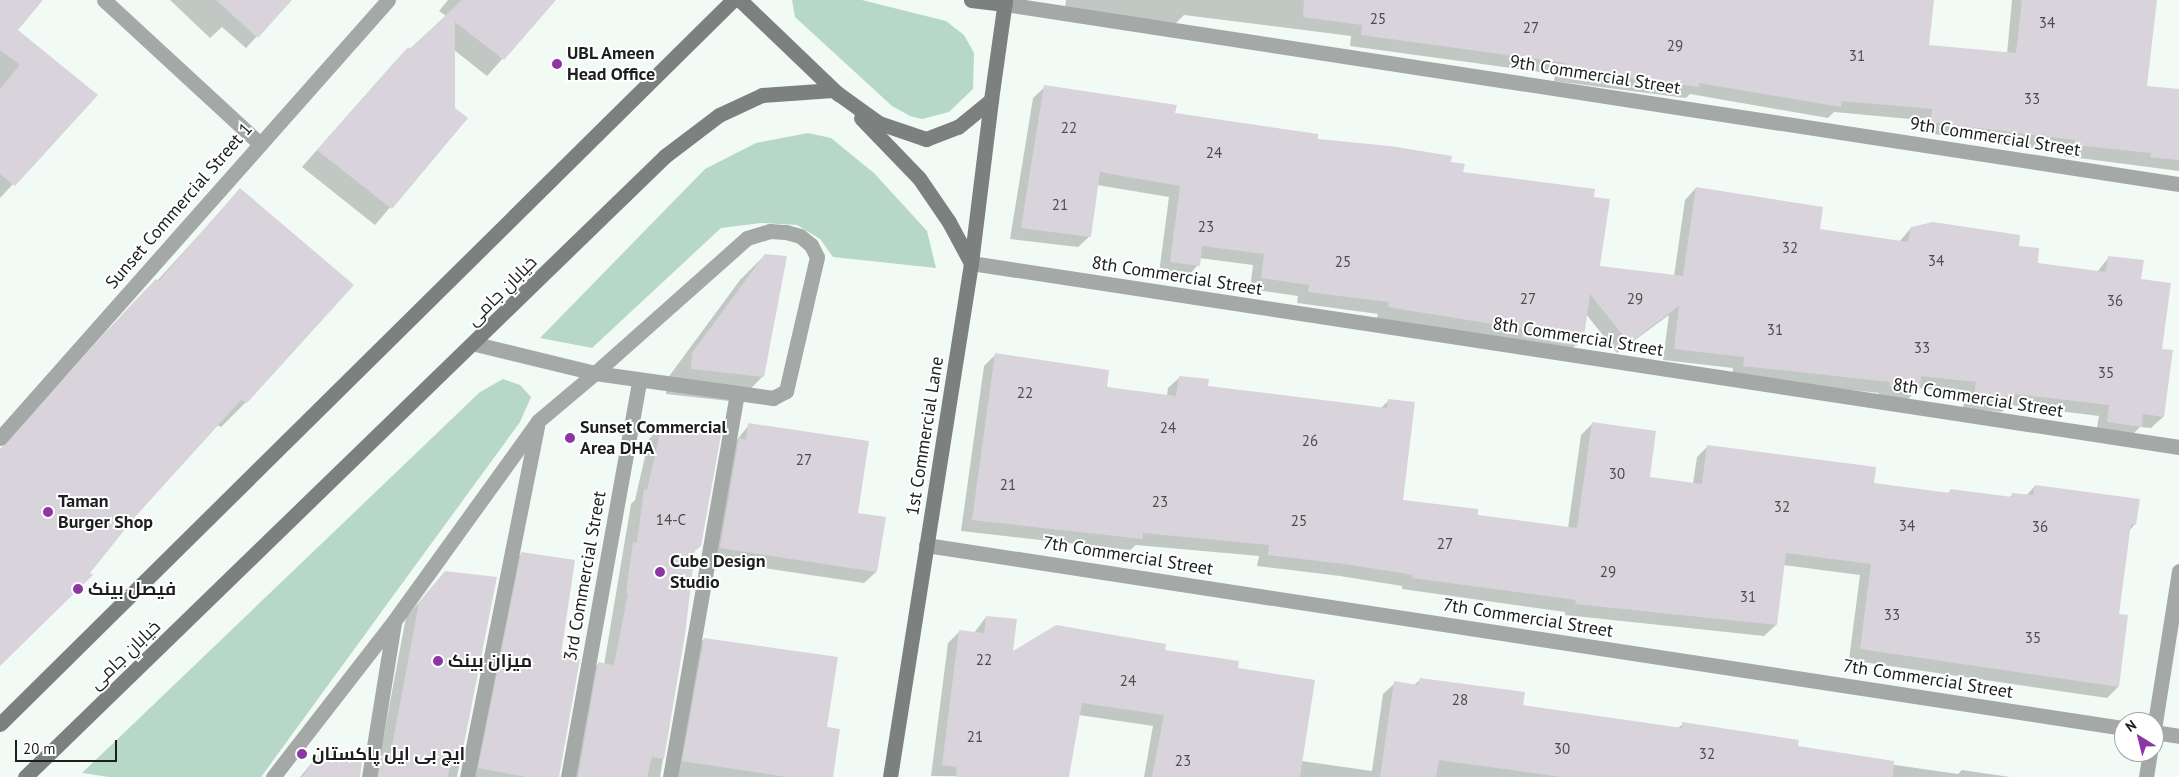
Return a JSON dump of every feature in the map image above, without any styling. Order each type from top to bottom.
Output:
[{"type":"main road","points":[[0,724],[733,0]]},
{"type":"main road","points":[[740,0],[833,90],[919,178],[949,222],[971,263]]},
{"type":"main road","points":[[833,90],[879,123],[926,139],[958,127],[991,100],[1005,2],[971,0]]},
{"type":"main road","name":"خیابانِ جامی","points":[[25,777],[476,344],[665,156],[719,115],[762,96],[833,90]]},
{"type":"main road","name":"1st Commercial Lane","points":[[890,777],[971,263],[991,100]]},
{"type":"street","points":[[104,0],[259,143]]},
{"type":"street","name":"Sunset Commercial Street 1","points":[[0,438],[259,143],[388,0]]},
{"type":"street","name":"9th Commercial Street","points":[[1005,2],[2179,184]]},
{"type":"street","points":[[273,777],[394,620],[538,421],[595,374],[747,238],[770,231],[800,236],[810,245],[817,257],[786,391],[773,398],[737,395],[595,374],[476,344]]},
{"type":"street","name":"8th Commercial Street","points":[[971,263],[2179,447]]},
{"type":"street","name":"3rd Commercial Street","points":[[568,777],[639,381]]},
{"type":"street","points":[[670,777],[737,395]]},
{"type":"street","points":[[467,777],[538,421]]},
{"type":"street","name":"7th Commercial Street","points":[[926,545],[2114,726]]},
{"type":"street","points":[[2157,712],[2179,571]]},
{"type":"street","points":[[369,777],[394,620]]},
{"type":"street","points":[[2164,733],[2179,736]]},
{"type":"street","points":[[2146,777],[2148,762]]},
{"type":"green space","points":[[792,0],[862,0],[946,21],[964,35],[974,53],[973,89],[949,112],[922,119],[910,116],[892,106],[795,17]]},
{"type":"green space","points":[[808,133],[831,138],[874,173],[927,231],[936,268],[833,257],[820,239],[797,225],[761,223],[721,228],[592,348],[540,338],[705,169],[756,143]]},
{"type":"green space","points":[[503,379],[520,385],[531,397],[520,422],[261,777],[109,777],[82,773],[480,392]]},
{"type":"building","points":[[0,0],[43,0],[18,30],[98,95],[15,186],[0,174],[0,89],[20,65],[0,50]]},
{"type":"building","points":[[216,0],[292,0],[258,38]]},
{"type":"building","points":[[462,0],[556,0],[504,60],[455,22],[455,108],[468,118],[392,209],[317,150],[408,47],[410,49]]},
{"type":"building","points":[[1304,0],[1934,0],[1929,45],[2016,53],[2022,0],[2157,0],[2147,86],[2179,89],[2179,160],[2150,157],[2151,153],[2075,145],[2075,140],[1931,122],[1932,109],[1842,101],[1841,107],[1699,83],[1699,87],[1565,70],[1566,63],[1361,35],[1362,25],[1303,17]]},
{"type":"building","points":[[1044,85],[1177,105],[1175,113],[1318,134],[1318,139],[1390,146],[1452,156],[1451,162],[1465,164],[1463,172],[1595,189],[1594,197],[1610,199],[1600,266],[1683,276],[1696,187],[1823,207],[1820,229],[1908,242],[1911,227],[1933,222],[2020,235],[2019,246],[2039,248],[2038,263],[2106,272],[2108,256],[2144,260],[2141,279],[2171,283],[2162,349],[2173,350],[2164,417],[2143,414],[2142,427],[2107,422],[2109,405],[2015,394],[2014,402],[1974,397],[1976,382],[1921,376],[1920,389],[1889,386],[1890,382],[1743,366],[1744,357],[1674,349],[1679,306],[1629,343],[1590,294],[1584,337],[1579,336],[1577,346],[1522,337],[1522,329],[1388,307],[1389,302],[1308,292],[1309,285],[1261,278],[1264,254],[1202,246],[1200,266],[1170,262],[1180,186],[1100,172],[1091,237],[1021,228]]},
{"type":"building","points":[[240,188],[354,285],[247,403],[241,400],[135,517],[90,573],[93,575],[0,666],[0,449],[129,307],[156,279],[159,281]]},
{"type":"building","points":[[765,254],[787,256],[764,377],[691,369],[692,353]]},
{"type":"building","points":[[995,353],[1109,370],[1107,387],[1176,396],[1179,376],[1209,379],[1208,386],[1387,408],[1388,399],[1415,402],[1403,500],[1478,509],[1478,515],[1577,528],[1592,422],[1656,431],[1650,477],[1702,484],[1707,445],[1876,467],[1874,483],[1950,493],[1950,489],[2012,497],[2012,493],[2033,495],[2035,485],[2140,499],[2136,525],[2131,524],[2119,614],[2128,615],[2119,687],[1860,649],[1871,564],[1786,553],[1777,625],[1575,604],[1576,600],[1412,578],[1413,575],[1352,565],[1268,555],[1269,545],[1143,533],[1143,539],[972,520]]},
{"type":"building","points":[[748,423],[869,441],[858,513],[886,517],[877,572],[720,548],[739,438],[746,440]]},
{"type":"building","points":[[662,424],[721,435],[701,546],[695,551],[685,635],[664,759],[652,757],[647,777],[578,777],[598,662],[613,665],[615,659],[628,593],[626,593],[633,542],[637,543],[644,489],[647,490]]},
{"type":"building","points":[[521,552],[575,560],[561,655],[580,659],[559,777],[526,777],[478,768]]},
{"type":"building","points":[[445,571],[497,577],[460,764],[450,763],[448,777],[378,777],[382,757],[390,757],[419,602]]},
{"type":"building","points":[[986,616],[1017,619],[1013,651],[1056,625],[1166,644],[1165,650],[1239,661],[1238,668],[1315,680],[1300,777],[1152,777],[1164,715],[1082,703],[1069,777],[956,777],[957,767],[942,765],[959,630],[984,633]]},
{"type":"building","points":[[704,638],[838,657],[827,727],[840,729],[833,777],[786,777],[682,761]]},
{"type":"building","points":[[1420,678],[1525,692],[1523,705],[1682,728],[1682,722],[1799,740],[1798,746],[1894,761],[1893,777],[1561,777],[1439,760],[1436,777],[1380,777],[1394,681],[1418,685]]},
{"type":"building","points":[[322,750],[363,754],[360,777],[302,777]]},
{"type":"place","name":"UBL Ameen Head Office","points":[[557,64]]},
{"type":"place","name":"Sunset Commercial Area DHA","points":[[570,438]]},
{"type":"place","name":"Taman Burger Shop","points":[[48,512]]},
{"type":"place","name":"Cube Design Studio","points":[[660,572]]},
{"type":"place","name":"فیصل بینک","points":[[78,589]]},
{"type":"place","name":"میزان بینک","points":[[438,661]]},
{"type":"place","name":"ایچ بی ایل پاکستان","points":[[302,754]]}]
